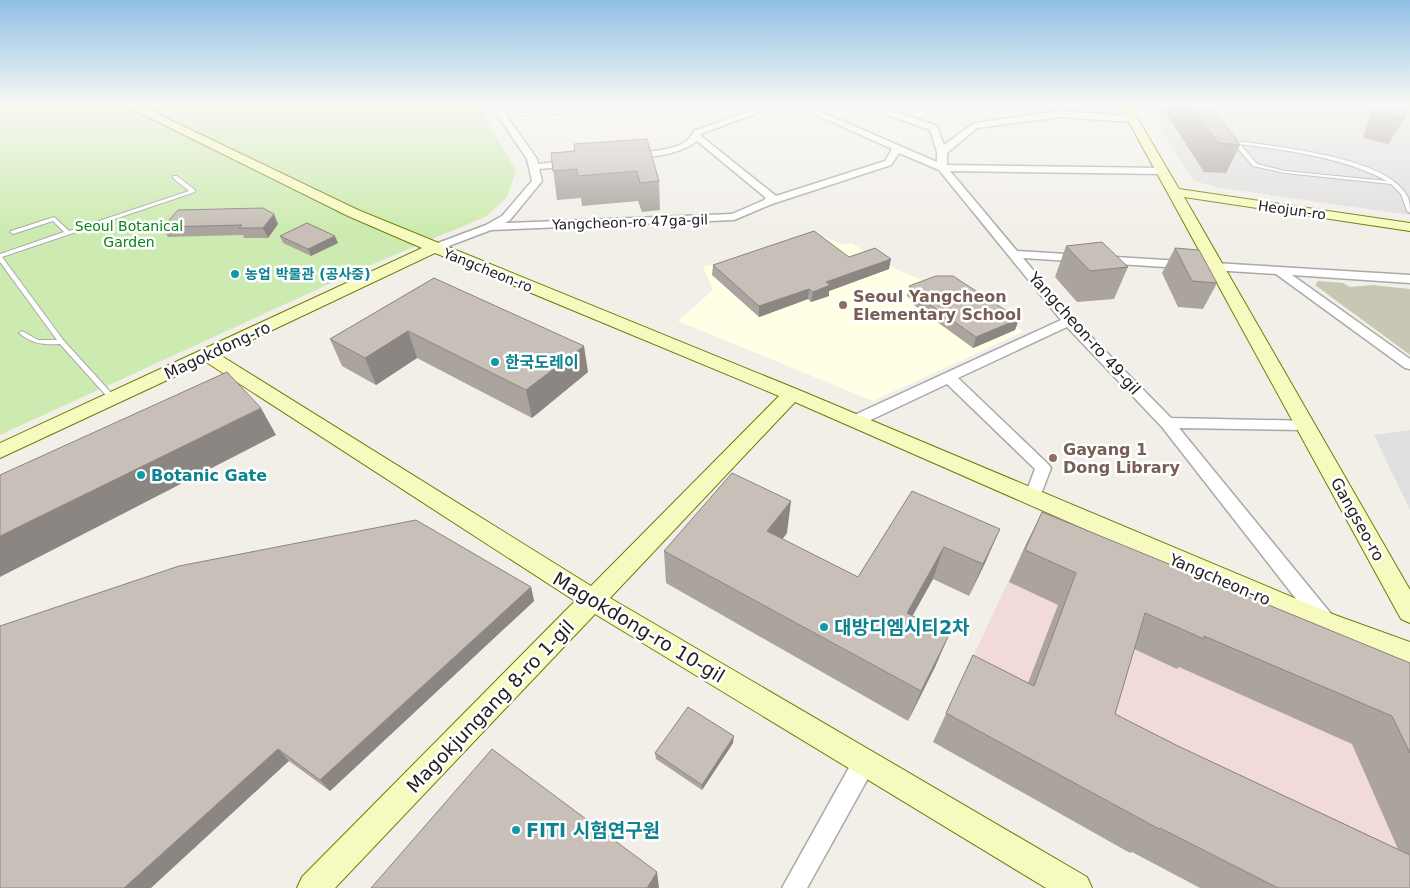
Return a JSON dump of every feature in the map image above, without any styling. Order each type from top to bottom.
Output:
[{"type":"main road","name":"Yangcheon-ro","points":[[214,145],[353,213],[434,248],[792,394],[1326,623],[1410,654]]},
{"type":"main road","name":"Gangseo-ro","points":[[1148,145],[1410,612]]},
{"type":"main road","name":"Heojun-ro","points":[[1175,192],[1410,226]]},
{"type":"main road","name":"Magokdong-ro","points":[[0,451],[434,248]]},
{"type":"main road","name":"Magokdong-ro 10-gil","points":[[208,355],[593,600],[1076,888]]},
{"type":"main road","name":"Magokjungang 8-ro 1-gil","points":[[313,888],[792,394]]},
{"type":"street","points":[[434,248],[490,227],[506,218],[537,181],[532,159],[523,145]]},
{"type":"street","points":[[623,157],[672,151],[685,145]]},
{"type":"street","points":[[707,145],[770,197],[768,202]]},
{"type":"street","name":"Yangcheon-ro 49-gil","points":[[889,145],[942,168],[1069,321],[1167,423],[1326,623]]},
{"type":"street","points":[[940,145],[942,152],[942,168],[1163,171]]},
{"type":"street","name":"Gangseo-ro","points":[[942,152],[950,145]]},
{"type":"street","name":"Yangcheon-ro 47ga-gil","points":[[490,227],[734,217],[768,202],[888,163],[897,149]]},
{"type":"street","points":[[534,167],[584,162]]},
{"type":"street","points":[[1014,254],[1410,279]]},
{"type":"street","points":[[1279,272],[1410,364]]},
{"type":"street","points":[[855,422],[1069,321]]},
{"type":"street","points":[[948,377],[1043,468],[1032,498]]},
{"type":"street","points":[[1167,423],[1306,426]]},
{"type":"street","points":[[794,888],[864,763]]},
{"type":"lane","points":[[1239,145],[1255,164],[1285,172],[1393,183]]},
{"type":"lane","points":[[1258,145],[1300,152],[1374,171],[1393,183],[1403,193],[1410,211]]},
{"type":"lane","points":[[114,399],[62,342],[0,257],[193,191],[175,177]]},
{"type":"lane","points":[[13,232],[54,219],[68,233]]},
{"type":"lane","points":[[22,332],[33,341],[39,343],[62,342]]},
{"type":"shaded area","points":[[1171,145],[1410,145],[1410,215],[1222,188],[1194,181]]},
{"type":"shaded area","name":"Seoul Yangcheon Elementary School","points":[[819,235],[844,245],[852,243],[898,270],[929,283],[961,280],[1023,332],[873,401],[678,321],[713,290],[703,267],[800,242]]},
{"type":"shaded area","points":[[1318,281],[1343,283],[1350,287],[1372,285],[1410,289],[1410,355],[1315,285]]},
{"type":"shaded area","points":[[1410,430],[1410,510],[1374,435]]},
{"type":"shaded area","points":[[1026,544],[1401,706],[1410,888],[933,742]]},
{"type":"green space","name":"Seoul Botanical Garden","points":[[0,145],[502,145],[516,171],[507,197],[487,216],[366,267],[0,435]]},
{"type":"building","points":[[574,145],[649,145],[659,181],[640,183],[637,171],[578,176],[577,169],[553,171],[551,153],[575,151]]},
{"type":"building","points":[[263,208],[274,214],[263,228],[239,228],[242,225],[163,227],[178,210]]},
{"type":"building","points":[[307,223],[335,236],[308,249],[280,236]]},
{"type":"building","points":[[814,231],[849,257],[875,248],[891,259],[826,282],[830,285],[813,292],[809,289],[759,306],[713,265]]},
{"type":"building","points":[[1102,242],[1128,267],[1090,271],[1066,246]]},
{"type":"building","points":[[1175,248],[1199,250],[1217,283],[1192,281]]},
{"type":"building","points":[[936,276],[953,276],[1019,319],[976,337],[916,295],[920,293],[909,286]]},
{"type":"building","points":[[434,278],[584,346],[526,390],[408,331],[365,358],[330,339]]},
{"type":"building","points":[[227,372],[261,408],[0,536],[0,475]]},
{"type":"building","points":[[732,473],[791,501],[767,531],[858,577],[912,491],[1000,529],[983,564],[944,547],[907,613],[949,635],[921,691],[664,551]]},
{"type":"building","points":[[1042,512],[1410,663],[1410,753],[1392,716],[1145,613],[1115,714],[1178,746],[1410,855],[1410,888],[1278,888],[1159,829],[946,713],[973,655],[1034,686],[1076,573],[1025,550]]},
{"type":"building","points":[[416,520],[531,587],[320,780],[278,749],[124,888],[0,888],[0,626],[179,566]]},
{"type":"building","points":[[688,707],[734,736],[702,785],[655,753]]},
{"type":"building","name":"FITI 시험연구원","points":[[492,749],[657,872],[647,888],[371,888]]},
{"type":"place","name":"농업 박물관 (공사중)","points":[[235,274]]},
{"type":"place","name":"Seoul Yangcheon Elementary School","points":[[843,305]]},
{"type":"place","name":"한국도레이","points":[[495,362]]},
{"type":"place","name":"Gayang 1 Dong Library","points":[[1053,458]]},
{"type":"place","name":"Botanic Gate","points":[[141,475]]},
{"type":"place","name":"대방디엠시티2차","points":[[824,627]]},
{"type":"place","name":"FITI 시험연구원","points":[[516,830]]}]
